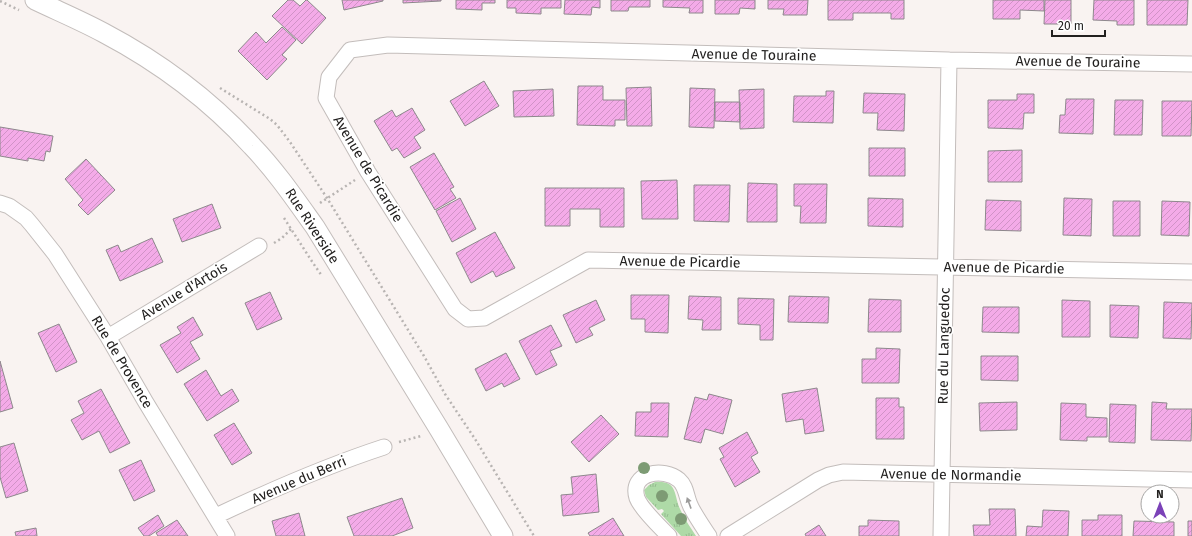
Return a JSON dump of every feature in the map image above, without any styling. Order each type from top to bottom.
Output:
[{"type":"street","name":"Rue Riverside","points":[[30,6],[102,32],[155,63],[187,86],[211,106],[252,145],[281,180],[315,227],[503,536]]},
{"type":"street","name":"Avenue de Touraine","points":[[329,77],[350,50],[388,45],[949,60],[1192,64]]},
{"type":"street","name":"Rue du Languedoc","points":[[941,536],[949,60]]},
{"type":"street","name":"Avenue de Picardie","points":[[329,77],[326,98],[368,172],[455,309],[468,319],[484,318],[588,260],[1192,272]]},
{"type":"street","name":"Rue de Provence","points":[[0,203],[9,206],[18,212],[32,225],[59,260],[108,337],[227,536]]},
{"type":"street","name":"Avenue d'Artois","points":[[108,337],[263,246]]},
{"type":"street","name":"Avenue du Berri","points":[[216,516],[307,475],[384,447]]},
{"type":"street","name":"Avenue de Normandie","points":[[728,536],[813,483],[829,475],[843,472],[1192,480]]},
{"type":"street","points":[[669,536],[643,508],[637,497],[636,490],[640,480],[650,474],[664,474],[678,478],[682,482],[690,506],[709,536]]},
{"type":"path","points":[[0,1],[30,6]]},
{"type":"path","points":[[316,206],[359,178]]},
{"type":"path","name":"Rue Riverside","points":[[263,246],[282,238],[291,229],[281,212]]},
{"type":"path","points":[[384,447],[423,435]]},
{"type":"green space","points":[[655,482],[663,482],[672,486],[686,521],[696,536],[681,536],[661,514],[664,511],[662,509],[658,510],[646,497],[644,490]]},
{"type":"building","points":[[288,0],[293,0],[300,6],[307,0],[326,18],[302,44],[272,16]]},
{"type":"building","points":[[342,0],[383,0],[383,1],[344,10]]},
{"type":"building","points":[[403,0],[441,0],[441,1],[403,3]]},
{"type":"building","points":[[456,0],[495,0],[495,3],[482,3],[482,10],[456,9]]},
{"type":"building","points":[[507,0],[561,0],[561,8],[541,8],[541,14],[516,13],[516,8],[507,8]]},
{"type":"building","points":[[565,0],[600,0],[600,8],[592,7],[591,15],[564,14]]},
{"type":"building","points":[[611,0],[650,0],[650,7],[629,7],[628,11],[611,11]]},
{"type":"building","points":[[663,0],[703,0],[703,13],[689,13],[690,8],[663,7]]},
{"type":"building","points":[[715,0],[755,0],[755,9],[740,8],[739,14],[715,14]]},
{"type":"building","points":[[768,0],[808,0],[807,15],[783,15],[784,9],[768,9]]},
{"type":"building","points":[[828,0],[904,0],[904,19],[891,19],[891,13],[853,13],[853,20],[828,20]]},
{"type":"building","points":[[993,0],[1044,0],[1044,11],[1020,10],[1020,19],[993,19]]},
{"type":"building","points":[[1045,0],[1071,0],[1071,24],[1044,24]]},
{"type":"building","points":[[1094,0],[1134,0],[1134,25],[1117,25],[1117,21],[1093,20]]},
{"type":"building","points":[[1147,0],[1188,0],[1187,25],[1147,25]]},
{"type":"building","points":[[282,27],[296,40],[282,55],[287,59],[267,80],[238,51],[256,32],[266,43]]},
{"type":"building","points":[[484,81],[499,106],[465,126],[450,101]]},
{"type":"building","points":[[578,86],[603,86],[603,100],[625,100],[625,120],[615,120],[615,126],[577,125]]},
{"type":"building","points":[[651,87],[652,126],[627,126],[626,88]]},
{"type":"building","points":[[690,88],[715,89],[714,128],[689,127]]},
{"type":"building","points":[[553,89],[554,116],[514,117],[513,91]]},
{"type":"building","points":[[764,89],[764,128],[740,129],[739,90]]},
{"type":"building","points":[[826,91],[834,91],[833,123],[793,122],[794,96],[826,96]]},
{"type":"building","points":[[864,93],[905,94],[904,131],[877,130],[878,113],[863,113]]},
{"type":"building","points":[[1017,94],[1034,94],[1034,113],[1024,113],[1023,129],[988,128],[988,100],[1017,100]]},
{"type":"building","points":[[1066,99],[1094,99],[1093,134],[1059,133],[1060,115],[1065,115]]},
{"type":"building","points":[[1115,100],[1143,100],[1142,135],[1114,135]]},
{"type":"building","points":[[1162,101],[1192,101],[1191,136],[1162,136]]},
{"type":"building","points":[[715,102],[740,102],[740,122],[715,121]]},
{"type":"building","points":[[412,108],[425,130],[414,137],[421,148],[404,158],[397,148],[392,151],[374,121],[392,110],[396,117]]},
{"type":"building","points":[[0,127],[53,136],[50,152],[46,151],[44,161],[28,158],[28,161],[0,156]]},
{"type":"building","points":[[869,148],[905,148],[905,176],[869,176]]},
{"type":"building","points":[[1022,150],[1022,182],[988,182],[988,151]]},
{"type":"building","points":[[434,153],[454,187],[450,189],[456,198],[435,210],[410,167]]},
{"type":"building","points":[[86,159],[115,190],[88,215],[78,205],[83,200],[65,179]]},
{"type":"building","points":[[677,180],[678,219],[642,219],[641,181]]},
{"type":"building","points":[[748,183],[777,184],[777,222],[747,222]]},
{"type":"building","points":[[794,184],[827,184],[826,223],[800,223],[801,206],[794,206]]},
{"type":"building","points":[[694,185],[730,185],[729,222],[694,221]]},
{"type":"building","points":[[545,188],[624,188],[624,227],[600,227],[600,209],[570,209],[570,226],[545,226]]},
{"type":"building","points":[[460,198],[476,229],[452,242],[436,211]]},
{"type":"building","points":[[868,198],[903,199],[903,227],[868,226]]},
{"type":"building","points":[[1064,198],[1092,199],[1091,236],[1063,235]]},
{"type":"building","points":[[986,200],[1021,201],[1021,231],[985,230]]},
{"type":"building","points":[[1113,201],[1140,201],[1140,236],[1113,236]]},
{"type":"building","points":[[1162,201],[1190,202],[1189,236],[1161,235]]},
{"type":"building","points":[[212,204],[221,228],[182,242],[173,219]]},
{"type":"building","points":[[495,232],[515,268],[496,277],[493,271],[471,283],[456,253]]},
{"type":"building","points":[[152,238],[163,262],[120,281],[106,250],[118,245],[121,252]]},
{"type":"building","points":[[270,292],[282,319],[257,330],[245,303]]},
{"type":"building","points":[[631,295],[669,295],[668,333],[645,332],[645,319],[631,319]]},
{"type":"building","points":[[689,296],[721,297],[721,330],[702,330],[703,320],[688,319]]},
{"type":"building","points":[[789,296],[829,297],[828,323],[788,322]]},
{"type":"building","points":[[738,298],[774,299],[773,340],[760,340],[760,325],[738,324]]},
{"type":"building","points":[[869,299],[901,300],[901,332],[868,332]]},
{"type":"building","points":[[596,300],[605,320],[589,328],[593,335],[576,343],[563,315]]},
{"type":"building","points":[[1062,300],[1090,301],[1090,337],[1062,337]]},
{"type":"building","points":[[1164,302],[1192,303],[1191,339],[1163,338]]},
{"type":"building","points":[[1110,305],[1139,306],[1138,338],[1110,337]]},
{"type":"building","points":[[983,307],[1019,307],[1019,333],[982,332]]},
{"type":"building","points":[[193,317],[203,335],[190,342],[200,359],[177,373],[160,345],[181,333],[177,327]]},
{"type":"building","points":[[59,324],[77,362],[56,372],[38,333]]},
{"type":"building","points":[[551,325],[562,346],[550,351],[557,365],[536,375],[519,341]]},
{"type":"building","points":[[876,348],[900,349],[899,383],[862,383],[862,359],[876,359]]},
{"type":"building","points":[[506,353],[520,379],[504,387],[502,383],[486,391],[475,369]]},
{"type":"building","points":[[981,356],[1018,356],[1018,381],[981,380]]},
{"type":"building","points":[[0,361],[13,408],[0,412]]},
{"type":"building","points":[[206,370],[221,396],[232,389],[239,401],[207,421],[184,384]]},
{"type":"building","points":[[817,388],[824,431],[805,434],[803,419],[786,422],[782,394]]},
{"type":"building","points":[[101,389],[130,443],[110,453],[99,431],[82,440],[71,420],[84,413],[78,401]]},
{"type":"building","points":[[709,394],[732,400],[723,434],[705,429],[701,443],[684,439],[695,397],[707,400]]},
{"type":"building","points":[[876,398],[899,398],[899,407],[904,407],[904,439],[876,439]]},
{"type":"building","points":[[1017,402],[1017,430],[980,431],[979,403]]},
{"type":"building","points":[[1152,402],[1167,403],[1166,409],[1192,409],[1191,441],[1151,440]]},
{"type":"building","points":[[651,403],[669,403],[668,437],[635,436],[636,412],[651,412]]},
{"type":"building","points":[[1061,403],[1086,404],[1086,417],[1107,418],[1107,437],[1087,437],[1087,441],[1060,440]]},
{"type":"building","points":[[1110,404],[1136,405],[1135,443],[1109,442]]},
{"type":"building","points":[[601,415],[619,434],[589,462],[571,442]]},
{"type":"building","points":[[234,423],[252,453],[232,465],[214,435]]},
{"type":"building","points":[[747,432],[758,453],[751,457],[760,472],[735,487],[720,459],[724,457],[719,448]]},
{"type":"building","points":[[14,443],[28,491],[6,498],[0,477],[0,447]]},
{"type":"building","points":[[141,460],[155,491],[134,501],[119,470]]},
{"type":"building","points":[[596,474],[599,512],[563,516],[561,495],[573,494],[571,477]]},
{"type":"building","points":[[402,498],[413,528],[392,536],[354,536],[347,517]]},
{"type":"building","points":[[989,509],[1015,509],[1016,536],[974,536],[973,525],[990,525]]},
{"type":"building","points":[[1043,510],[1069,511],[1068,536],[1026,536],[1027,526],[1042,527]]},
{"type":"building","points":[[299,513],[305,536],[276,536],[272,521]]},
{"type":"building","points":[[158,515],[164,526],[149,536],[144,536],[138,528]]},
{"type":"building","points":[[1098,515],[1122,515],[1122,536],[1082,536],[1082,520],[1098,520]]},
{"type":"building","points":[[613,518],[624,536],[590,536],[588,533]]},
{"type":"building","points":[[177,520],[188,536],[158,536],[156,533]]},
{"type":"building","points":[[868,520],[899,521],[899,536],[859,536],[859,526],[868,526]]},
{"type":"building","points":[[1134,521],[1140,521],[1140,524],[1174,524],[1174,536],[1133,536]]},
{"type":"building","points":[[1188,521],[1192,521],[1192,536],[1188,536]]},
{"type":"building","points":[[819,525],[826,536],[806,536],[805,534]]},
{"type":"building","points":[[36,528],[37,536],[16,536],[15,532]]}]
